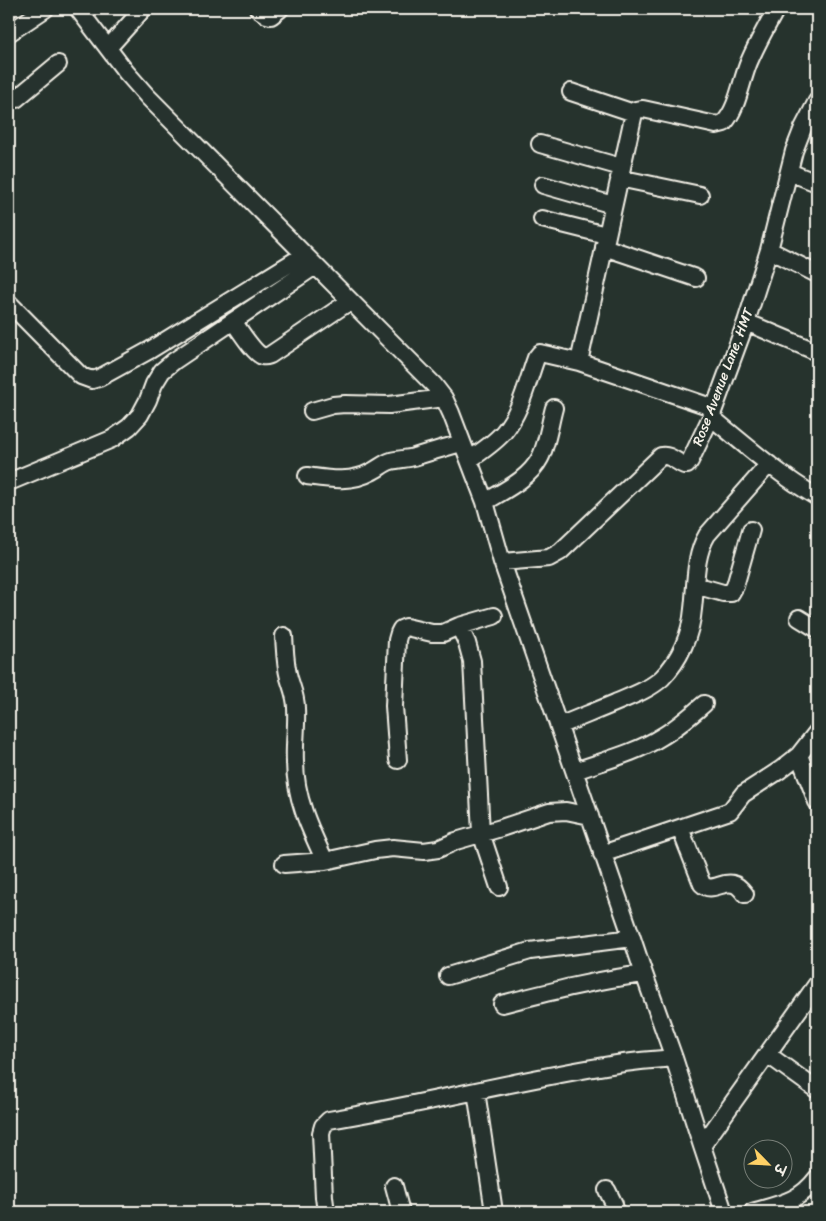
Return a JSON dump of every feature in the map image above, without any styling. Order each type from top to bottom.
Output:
[{"type":"street","points":[[9,33],[45,9]]},
{"type":"street","points":[[78,9],[126,72],[148,97],[434,385],[444,398],[486,502],[502,562],[674,1058],[724,1212]]},
{"type":"street","points":[[108,48],[143,9]]},
{"type":"street","points":[[258,9],[271,16],[280,9]]},
{"type":"street","points":[[579,362],[634,113],[636,110],[642,109],[716,125],[724,124],[732,111],[749,62],[776,9]]},
{"type":"street","points":[[9,99],[16,98],[58,64]]},
{"type":"street","points":[[570,92],[634,113]]},
{"type":"street","name":"Rose Avenue Lane, HMT","points":[[502,562],[548,558],[560,552],[661,456],[669,456],[684,466],[687,464],[713,413],[746,322],[769,250],[794,151],[817,101]]},
{"type":"street","points":[[540,144],[620,172],[700,195]]},
{"type":"street","points":[[789,172],[817,183]]},
{"type":"street","points":[[543,185],[613,205]]},
{"type":"street","points":[[542,219],[605,241],[696,278]]},
{"type":"street","points":[[769,250],[817,274]]},
{"type":"street","points":[[9,303],[81,376],[92,380],[150,350],[309,260]]},
{"type":"street","points":[[9,482],[112,439],[140,415],[162,371],[233,321],[309,260]]},
{"type":"street","points":[[233,321],[255,350],[260,355],[265,356],[270,355],[350,302]]},
{"type":"street","points":[[746,322],[817,352]]},
{"type":"street","points":[[469,460],[494,442],[511,422],[521,402],[538,355],[544,353],[579,362],[713,413],[769,464],[817,497]]},
{"type":"street","points":[[312,411],[333,405],[389,405],[444,398]]},
{"type":"street","points":[[486,502],[526,476],[537,463],[544,448],[554,408]]},
{"type":"street","points":[[307,476],[347,480],[372,472],[390,461],[462,443]]},
{"type":"street","points":[[559,726],[640,692],[662,678],[678,658],[687,637],[693,612],[695,585],[703,542],[769,464]]},
{"type":"street","points":[[695,585],[723,593],[731,593],[735,586],[751,530]]},
{"type":"street","points":[[398,760],[394,706],[399,633],[401,629],[406,628],[438,633],[494,616]]},
{"type":"street","points":[[799,618],[817,629]]},
{"type":"street","points":[[459,626],[467,643],[472,661],[481,833],[499,887]]},
{"type":"street","points":[[284,636],[286,663],[296,708],[295,763],[298,795],[307,822],[325,861]]},
{"type":"street","points":[[575,771],[636,750],[660,738],[678,726],[704,704]]},
{"type":"street","points":[[602,854],[730,810],[744,794],[798,756],[817,732]]},
{"type":"street","points":[[798,756],[817,802]]},
{"type":"street","points":[[284,864],[325,861],[393,848],[424,851],[438,849],[481,833],[549,812],[566,811],[590,816]]},
{"type":"street","points":[[680,828],[702,884],[710,888],[726,883],[732,884],[738,886],[745,894]]},
{"type":"street","points":[[448,976],[530,952],[632,938]]},
{"type":"street","points":[[502,1004],[611,978],[644,974]]},
{"type":"street","points":[[702,1146],[817,984]]},
{"type":"street","points":[[767,1054],[817,1090]]},
{"type":"street","points":[[326,1212],[321,1133],[323,1126],[329,1120],[476,1092],[556,1074],[619,1063],[674,1058]]},
{"type":"street","points":[[476,1092],[494,1212]]},
{"type":"street","points":[[752,1212],[801,1195],[812,1186],[817,1178]]},
{"type":"street","points":[[394,1186],[401,1212]]},
{"type":"street","points":[[607,1190],[614,1204],[615,1212]]}]
